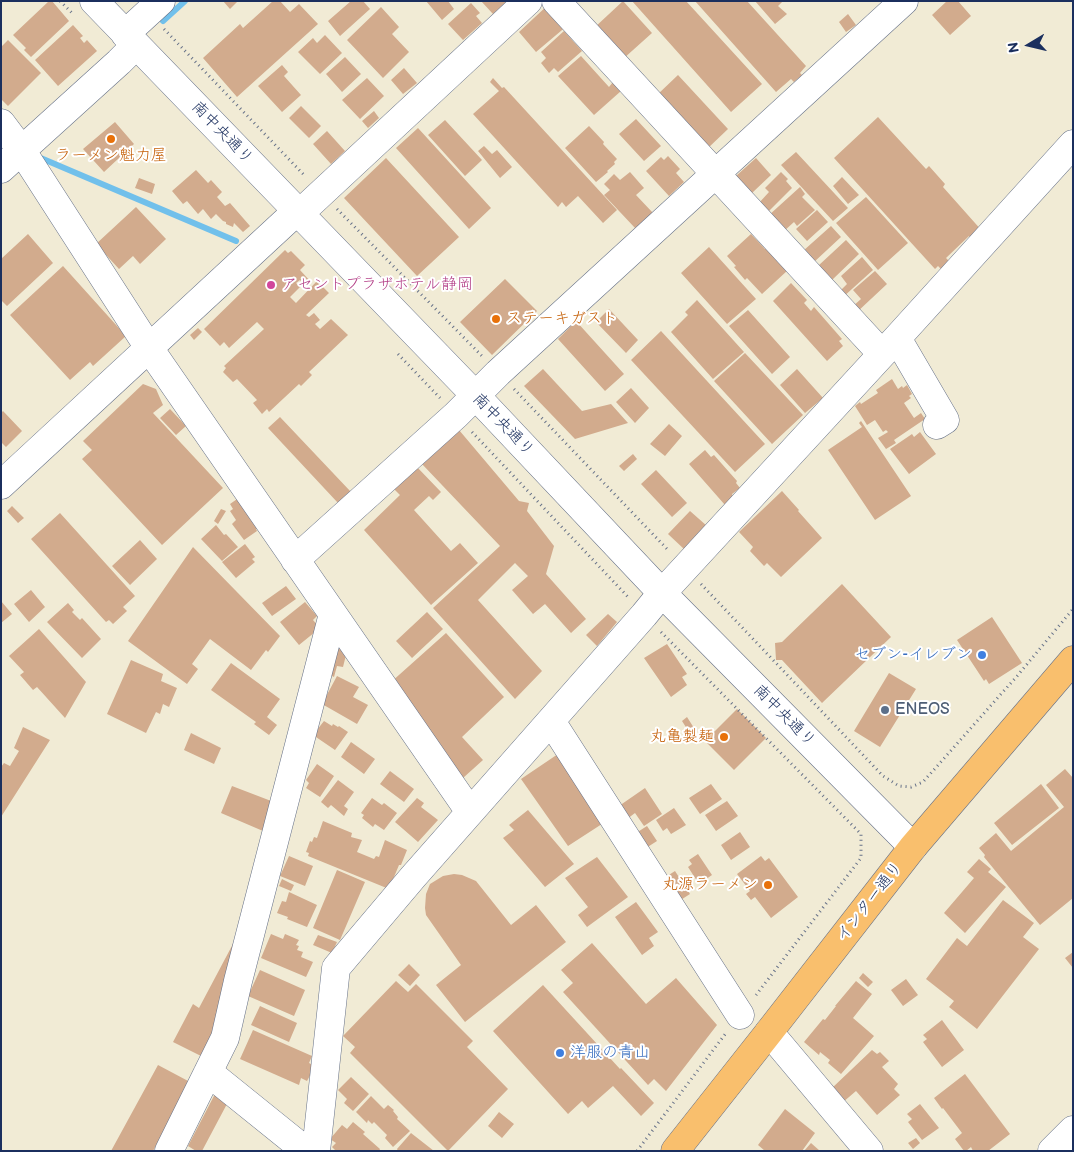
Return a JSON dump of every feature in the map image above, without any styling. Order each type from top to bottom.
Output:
[{"type":"main road","name":"インター通り","points":[[675,1151],[913,847],[1073,660]]},
{"type":"street","name":"南中央通り","points":[[94,1],[476,396],[662,593],[913,847]]},
{"type":"street","points":[[1,485],[149,348],[321,194],[528,1]]},
{"type":"street","points":[[556,1],[716,174],[889,346],[945,420],[937,425]]},
{"type":"street","points":[[296,560],[904,1]]},
{"type":"street","points":[[1,169],[119,62],[131,39],[155,7]]},
{"type":"street","points":[[1,123],[22,151],[149,348],[470,812]]},
{"type":"street","points":[[316,1151],[336,968],[412,878],[662,593],[1073,144]]},
{"type":"street","points":[[169,1151],[225,1038],[333,614]]},
{"type":"street","points":[[551,721],[740,1015]]},
{"type":"street","points":[[769,1032],[869,1151]]},
{"type":"street","points":[[208,1072],[306,1151]]},
{"type":"street","points":[[1052,1151],[1073,1130]]},
{"type":"path","points":[[155,7],[321,194],[498,373],[883,776],[900,786],[911,787],[923,782],[1018,675],[1073,609]]},
{"type":"building","points":[[49,1],[52,1],[69,21],[31,57],[24,50],[26,48],[13,35]]},
{"type":"building","points":[[223,1],[238,1],[230,9]]},
{"type":"building","points":[[273,1],[280,1],[290,12],[299,4],[318,24],[237,97],[203,58],[240,24],[243,28]]},
{"type":"building","points":[[351,1],[363,1],[370,9],[340,36],[328,21]]},
{"type":"building","points":[[426,1],[448,1],[454,9],[442,20]]},
{"type":"building","points":[[481,1],[507,1],[493,14]]},
{"type":"building","points":[[623,1],[652,33],[623,59],[594,28]]},
{"type":"building","points":[[632,1],[686,1],[762,84],[731,112]]},
{"type":"building","points":[[695,1],[747,1],[806,66],[800,73],[802,75],[794,82],[791,79],[776,92]]},
{"type":"building","points":[[755,1],[783,1],[778,6],[787,14],[775,24]]},
{"type":"building","points":[[947,1],[958,1],[971,16],[950,35],[932,15]]},
{"type":"building","points":[[471,3],[480,13],[476,16],[482,23],[463,40],[448,24]]},
{"type":"building","points":[[549,4],[568,25],[536,52],[519,32]]},
{"type":"building","points":[[381,7],[399,27],[392,34],[409,52],[383,78],[347,40]]},
{"type":"building","points":[[848,14],[856,25],[846,32],[839,22]]},
{"type":"building","points":[[73,25],[83,36],[80,38],[84,43],[87,40],[97,51],[58,86],[35,60]]},
{"type":"building","points":[[564,31],[582,51],[558,72],[554,68],[549,73],[541,63],[546,58],[541,52]]},
{"type":"building","points":[[325,35],[342,53],[320,74],[298,52],[313,38],[317,43]]},
{"type":"building","points":[[8,40],[41,73],[8,106],[1,99],[1,47]]},
{"type":"building","points":[[581,56],[609,87],[613,82],[621,91],[594,115],[558,76]]},
{"type":"building","points":[[345,57],[361,74],[342,92],[326,74]]},
{"type":"building","points":[[282,65],[288,72],[284,76],[301,95],[282,112],[258,86]]},
{"type":"building","points":[[404,68],[417,83],[403,94],[391,80]]},
{"type":"building","points":[[678,75],[728,129],[707,149],[657,95]]},
{"type":"building","points":[[367,78],[384,96],[360,119],[342,100]]},
{"type":"building","points":[[493,78],[502,88],[504,87],[617,210],[603,223],[578,196],[566,207],[562,202],[558,207],[473,114],[499,91],[490,82]]},
{"type":"building","points":[[301,106],[321,126],[309,138],[289,118]]},
{"type":"building","points":[[374,111],[379,118],[368,128],[362,121]]},
{"type":"building","points":[[878,117],[926,169],[929,166],[945,184],[943,187],[983,232],[973,240],[969,236],[946,258],[951,263],[943,271],[938,266],[935,269],[834,158]]},
{"type":"building","points":[[636,119],[661,146],[644,161],[619,134]]},
{"type":"building","points":[[445,120],[482,160],[465,176],[428,135]]},
{"type":"building","points":[[115,122],[134,144],[104,172],[83,149]]},
{"type":"building","points":[[589,126],[617,159],[608,172],[596,182],[565,148]]},
{"type":"building","points":[[418,128],[491,208],[469,229],[396,148]]},
{"type":"building","points":[[327,131],[345,151],[331,164],[313,144]]},
{"type":"building","points":[[484,146],[492,154],[497,150],[512,167],[500,178],[478,151]]},
{"type":"building","points":[[796,152],[848,208],[833,221],[781,165]]},
{"type":"building","points":[[668,156],[680,169],[676,173],[684,182],[669,196],[646,171],[661,157],[664,160]]},
{"type":"building","points":[[386,158],[459,237],[417,276],[344,198]]},
{"type":"building","points":[[756,158],[771,175],[752,193],[736,176]]},
{"type":"building","points":[[196,170],[208,183],[211,180],[222,192],[217,197],[225,206],[230,203],[250,226],[243,232],[234,223],[233,227],[226,224],[216,214],[211,219],[203,209],[198,214],[187,201],[183,204],[172,191]]},
{"type":"building","points":[[630,172],[644,188],[636,195],[653,213],[635,228],[604,195],[610,190],[604,184],[614,174],[620,180]]},
{"type":"building","points":[[781,172],[788,179],[786,181],[792,188],[767,213],[758,204],[769,192],[765,188]]},
{"type":"building","points":[[842,177],[859,195],[848,204],[833,186]]},
{"type":"building","points":[[139,178],[155,184],[152,194],[135,188]]},
{"type":"building","points":[[800,187],[805,194],[802,197],[815,210],[797,226],[794,222],[783,232],[768,216]]},
{"type":"building","points":[[866,197],[908,243],[878,270],[836,223]]},
{"type":"building","points":[[136,207],[166,239],[140,264],[133,256],[119,269],[96,244]]},
{"type":"building","points":[[817,210],[828,222],[807,241],[796,229]]},
{"type":"building","points":[[831,226],[841,237],[813,263],[803,251]]},
{"type":"building","points":[[28,234],[53,263],[7,306],[1,300],[1,259]]},
{"type":"building","points":[[751,234],[788,270],[762,294],[747,278],[745,280],[727,256]]},
{"type":"building","points":[[846,240],[859,254],[832,280],[818,266]]},
{"type":"building","points":[[709,247],[756,299],[727,324],[681,273]]},
{"type":"building","points":[[285,250],[288,253],[291,251],[305,265],[300,270],[311,282],[306,288],[300,280],[296,283],[300,287],[290,297],[296,303],[317,281],[329,293],[306,315],[309,317],[314,313],[320,320],[315,324],[320,329],[331,319],[348,335],[309,372],[312,375],[301,386],[299,384],[269,412],[267,409],[262,414],[253,403],[257,400],[237,379],[233,382],[223,372],[226,368],[224,366],[264,329],[257,322],[229,348],[224,342],[220,346],[204,329]]},
{"type":"building","points":[[862,257],[873,270],[842,298],[838,293],[847,284],[841,276]]},
{"type":"building","points":[[63,266],[126,336],[93,366],[90,362],[70,380],[10,315]]},
{"type":"building","points":[[875,271],[887,284],[856,313],[852,307],[861,299],[853,290]]},
{"type":"building","points":[[505,279],[537,311],[492,355],[460,322]]},
{"type":"building","points":[[791,283],[807,300],[804,303],[811,311],[814,307],[842,339],[839,341],[843,346],[827,361],[773,301]]},
{"type":"building","points":[[697,300],[744,352],[713,379],[671,332],[688,315],[685,312]]},
{"type":"building","points":[[609,309],[638,340],[626,353],[596,322]]},
{"type":"building","points":[[748,310],[790,357],[772,374],[729,326]]},
{"type":"building","points":[[576,321],[624,374],[605,391],[558,339]]},
{"type":"building","points":[[198,328],[202,332],[194,340],[190,335]]},
{"type":"building","points":[[661,331],[765,444],[735,472],[631,360]]},
{"type":"building","points":[[745,353],[803,415],[772,444],[714,381]]},
{"type":"building","points":[[543,369],[582,411],[611,404],[628,423],[575,439],[524,386]]},
{"type":"building","points":[[797,369],[823,398],[805,413],[780,385]]},
{"type":"building","points":[[892,379],[898,389],[907,385],[912,394],[909,396],[911,398],[904,403],[914,418],[921,413],[925,419],[894,440],[896,443],[886,449],[878,438],[888,432],[886,430],[883,432],[875,420],[867,425],[855,406],[878,393],[876,390]]},
{"type":"building","points":[[143,384],[156,389],[163,405],[153,413],[223,488],[162,545],[82,459],[92,450],[83,441]]},
{"type":"building","points":[[631,388],[649,408],[635,423],[616,402]]},
{"type":"building","points":[[170,409],[186,426],[176,435],[160,418]]},
{"type":"building","points":[[3,411],[22,431],[6,447],[1,442],[1,413]]},
{"type":"building","points":[[280,417],[351,492],[338,503],[268,428]]},
{"type":"building","points":[[861,421],[911,496],[875,520],[828,450],[862,427],[859,423]]},
{"type":"building","points":[[669,424],[682,436],[665,456],[650,444]]},
{"type":"building","points":[[459,430],[519,501],[529,503],[527,511],[554,546],[546,574],[586,619],[571,633],[545,604],[533,614],[512,590],[528,576],[515,563],[478,600],[542,671],[515,699],[433,608],[500,546],[422,464]]},
{"type":"building","points":[[920,432],[936,454],[909,474],[890,449],[912,434],[914,437]]},
{"type":"building","points":[[705,450],[711,457],[714,455],[737,481],[736,483],[740,488],[732,494],[733,497],[725,505],[689,464]]},
{"type":"building","points":[[633,454],[637,459],[624,471],[619,466]]},
{"type":"building","points":[[416,466],[441,492],[433,500],[429,496],[414,510],[451,551],[460,543],[478,563],[431,605],[364,530],[400,495],[393,488]]},
{"type":"building","points":[[656,470],[687,503],[672,517],[641,484]]},
{"type":"building","points":[[782,491],[822,538],[781,577],[767,563],[764,566],[750,551],[753,547],[739,532]]},
{"type":"building","points":[[240,497],[261,525],[256,529],[257,531],[244,540],[232,524],[236,520],[230,511],[233,509],[230,504]]},
{"type":"building","points":[[12,506],[24,518],[18,523],[7,511]]},
{"type":"building","points":[[221,509],[226,511],[218,524],[214,521]]},
{"type":"building","points":[[690,511],[707,526],[685,550],[668,534]]},
{"type":"building","points":[[60,513],[135,596],[123,607],[127,611],[113,624],[109,620],[106,622],[31,539]]},
{"type":"building","points":[[216,525],[238,547],[222,561],[201,539]]},
{"type":"building","points":[[140,540],[157,559],[130,585],[112,566]]},
{"type":"building","points":[[245,544],[255,557],[252,559],[255,562],[236,578],[222,562]]},
{"type":"building","points":[[193,547],[280,636],[268,652],[266,650],[251,670],[210,639],[192,664],[198,669],[187,684],[128,641]]},
{"type":"building","points":[[842,584],[891,637],[822,703],[782,660],[776,660],[775,643],[782,642]]},
{"type":"building","points":[[286,586],[296,599],[272,616],[262,603]]},
{"type":"building","points":[[31,590],[45,607],[29,622],[14,604]]},
{"type":"building","points":[[1,601],[12,614],[1,623]]},
{"type":"building","points":[[305,602],[317,616],[313,620],[320,628],[299,645],[280,622]]},
{"type":"building","points":[[68,603],[74,610],[72,612],[80,620],[82,618],[101,639],[82,658],[47,622]]},
{"type":"building","points":[[427,612],[443,629],[412,658],[396,641]]},
{"type":"building","points":[[608,614],[617,622],[597,646],[586,635]]},
{"type":"building","points":[[992,617],[1022,663],[989,684],[986,679],[984,681],[957,640]]},
{"type":"building","points":[[39,629],[86,682],[65,718],[37,687],[33,690],[20,675],[24,672],[9,656]]},
{"type":"building","points":[[446,633],[504,697],[462,737],[483,760],[463,778],[390,683]]},
{"type":"building","points":[[338,644],[348,647],[343,667],[337,666],[334,677],[330,675]]},
{"type":"building","points":[[667,644],[687,674],[682,677],[687,685],[671,697],[644,658]]},
{"type":"building","points":[[131,660],[163,674],[161,681],[177,688],[169,707],[163,704],[160,714],[156,712],[146,733],[107,714]]},
{"type":"building","points":[[231,663],[280,699],[267,717],[277,725],[269,735],[254,724],[256,722],[211,690]]},
{"type":"building","points":[[889,673],[916,689],[880,747],[854,731]]},
{"type":"building","points":[[337,676],[359,687],[353,697],[368,705],[357,724],[322,704]]},
{"type":"building","points":[[737,709],[766,738],[734,770],[705,741]]},
{"type":"building","points":[[687,717],[694,728],[689,732],[682,721]]},
{"type":"building","points":[[324,721],[332,726],[333,724],[339,726],[348,732],[335,750],[313,735]]},
{"type":"building","points":[[23,727],[50,740],[1,817],[1,767],[4,763],[10,766],[19,751],[14,748]]},
{"type":"building","points":[[191,733],[221,748],[214,764],[184,750]]},
{"type":"building","points":[[351,742],[375,759],[364,774],[341,757]]},
{"type":"building","points":[[558,754],[605,822],[568,846],[521,779]]},
{"type":"building","points":[[317,764],[334,776],[320,797],[306,788],[309,783],[306,780]]},
{"type":"building","points":[[1065,769],[1073,778],[1073,898],[1040,925],[984,857],[985,855],[979,848],[996,833],[1011,851],[1064,807],[1046,785]]},
{"type":"building","points":[[390,771],[414,789],[404,802],[380,784]]},
{"type":"building","points":[[338,780],[354,792],[344,806],[348,809],[344,816],[331,805],[328,808],[321,802]]},
{"type":"building","points":[[711,784],[722,799],[700,814],[689,798]]},
{"type":"building","points":[[1041,784],[1059,808],[1012,845],[994,823]]},
{"type":"building","points":[[232,786],[279,804],[270,834],[221,813]]},
{"type":"building","points":[[645,788],[662,814],[644,826],[635,813],[627,819],[619,806]]},
{"type":"building","points":[[372,798],[382,805],[384,803],[397,813],[384,830],[375,824],[373,827],[362,818],[364,815],[361,813]]},
{"type":"building","points":[[417,798],[424,803],[421,807],[438,820],[418,842],[395,822]]},
{"type":"building","points":[[727,801],[738,816],[716,831],[705,815]]},
{"type":"building","points":[[674,808],[686,825],[671,834],[667,828],[663,831],[656,820]]},
{"type":"building","points":[[528,810],[574,864],[545,887],[503,838],[514,830],[509,825]]},
{"type":"building","points":[[323,821],[352,833],[351,837],[362,840],[357,852],[374,859],[376,856],[379,857],[385,840],[407,850],[389,889],[308,856],[309,853],[306,852],[310,841],[312,842],[314,837],[317,838]]},
{"type":"building","points":[[647,826],[657,841],[643,850],[633,835]]},
{"type":"building","points":[[740,832],[750,847],[731,860],[721,845]]},
{"type":"building","points":[[698,854],[712,875],[699,884],[688,867],[692,864],[689,860]]},
{"type":"building","points":[[289,856],[313,866],[305,886],[280,876]]},
{"type":"building","points":[[761,856],[765,861],[769,858],[798,897],[771,918],[755,897],[751,900],[746,894],[750,891],[737,874]]},
{"type":"building","points":[[597,857],[628,897],[587,927],[578,915],[588,907],[565,878]]},
{"type":"building","points":[[979,859],[991,869],[988,872],[1006,887],[965,933],[944,913],[974,878],[967,872]]},
{"type":"building","points":[[337,870],[365,882],[340,940],[313,928]]},
{"type":"building","points":[[675,871],[690,894],[676,903],[661,880]]},
{"type":"building","points":[[454,874],[476,881],[511,925],[536,905],[566,942],[465,1022],[436,985],[461,965],[426,915],[425,908],[426,894],[430,884],[443,876]]},
{"type":"building","points":[[282,879],[294,885],[291,891],[279,886]]},
{"type":"building","points":[[289,892],[317,905],[307,927],[277,913],[282,901],[286,902]]},
{"type":"building","points":[[1003,900],[1034,923],[1023,937],[1039,949],[977,1029],[949,1007],[954,1001],[926,979],[957,938],[967,946]]},
{"type":"building","points":[[636,902],[658,932],[649,938],[654,946],[642,955],[615,917]]},
{"type":"building","points":[[271,934],[283,939],[285,934],[299,940],[296,945],[299,946],[297,950],[303,952],[301,957],[313,962],[306,977],[261,958]]},
{"type":"building","points":[[318,935],[337,942],[332,953],[313,945]]},
{"type":"building","points":[[234,942],[237,944],[214,1031],[201,1056],[173,1042],[193,1004],[199,1008]]},
{"type":"building","points":[[592,943],[646,1004],[676,978],[717,1025],[666,1091],[654,1079],[648,1085],[563,992],[573,983],[561,970]]},
{"type":"building","points":[[1073,952],[1073,968],[1065,958]]},
{"type":"building","points":[[409,964],[420,975],[410,986],[398,975]]},
{"type":"building","points":[[260,970],[305,990],[294,1016],[248,996]]},
{"type":"building","points":[[863,973],[873,982],[868,987],[859,978]]},
{"type":"building","points":[[906,979],[918,995],[903,1006],[891,990]]},
{"type":"building","points":[[396,981],[408,992],[416,984],[473,1041],[467,1047],[508,1089],[448,1151],[350,1053],[355,1047],[343,1036]]},
{"type":"building","points":[[856,981],[872,994],[853,1018],[874,1036],[841,1074],[828,1063],[830,1060],[820,1052],[819,1055],[804,1042],[823,1019],[825,1020]]},
{"type":"building","points":[[543,985],[654,1103],[641,1116],[613,1086],[588,1108],[582,1101],[568,1114],[493,1031]]},
{"type":"building","points":[[260,1006],[297,1023],[289,1042],[251,1025]]},
{"type":"building","points":[[942,1020],[964,1050],[942,1067],[923,1042],[927,1039],[923,1035]]},
{"type":"building","points":[[253,1030],[312,1056],[309,1063],[315,1066],[307,1081],[301,1078],[299,1085],[240,1059]]},
{"type":"building","points":[[872,1050],[877,1054],[880,1052],[889,1061],[882,1067],[898,1084],[894,1089],[900,1095],[877,1115],[856,1091],[842,1103],[831,1089]]},
{"type":"building","points":[[158,1065],[190,1082],[153,1151],[111,1151]]},
{"type":"building","points":[[965,1074],[1010,1134],[988,1151],[973,1151],[971,1147],[964,1151],[955,1139],[962,1133],[934,1098]]},
{"type":"building","points":[[351,1077],[369,1094],[353,1111],[344,1103],[347,1099],[338,1090]]},
{"type":"building","points":[[216,1092],[228,1102],[202,1151],[196,1151],[188,1146]]},
{"type":"building","points":[[371,1096],[384,1109],[388,1105],[394,1110],[398,1117],[397,1119],[410,1131],[393,1147],[385,1138],[387,1135],[374,1122],[372,1124],[368,1120],[367,1123],[356,1112]]},
{"type":"building","points":[[920,1104],[939,1128],[922,1140],[908,1122],[912,1119],[907,1114]]},
{"type":"building","points":[[785,1109],[815,1133],[802,1151],[765,1151],[758,1145]]},
{"type":"building","points":[[499,1112],[514,1124],[502,1138],[488,1126]]},
{"type":"building","points":[[353,1122],[365,1132],[363,1134],[380,1149],[379,1151],[336,1151],[332,1147],[336,1143],[330,1139],[342,1125],[347,1129]]},
{"type":"building","points":[[411,1133],[434,1151],[398,1151],[397,1149]]},
{"type":"building","points":[[916,1138],[920,1143],[913,1149],[908,1143]]},
{"type":"building","points":[[811,1143],[820,1151],[804,1151]]},
{"type":"waterway","points":[[163,21],[185,1]]},
{"type":"waterway","points":[[36,156],[236,241]]},
{"type":"place","name":"ラーメン魁力屋","points":[[111,139]]},
{"type":"place","name":"アセントプラザホテル静岡","points":[[271,285]]},
{"type":"place","name":"ステーキガスト","points":[[496,319]]},
{"type":"place","name":"セブン-イレブン","points":[[982,655]]},
{"type":"place","name":"ENEOS","points":[[885,710]]},
{"type":"place","name":"丸亀製麺","points":[[724,737]]},
{"type":"place","name":"丸源ラーメン","points":[[768,885]]},
{"type":"place","name":"洋服の青山","points":[[560,1053]]}]
